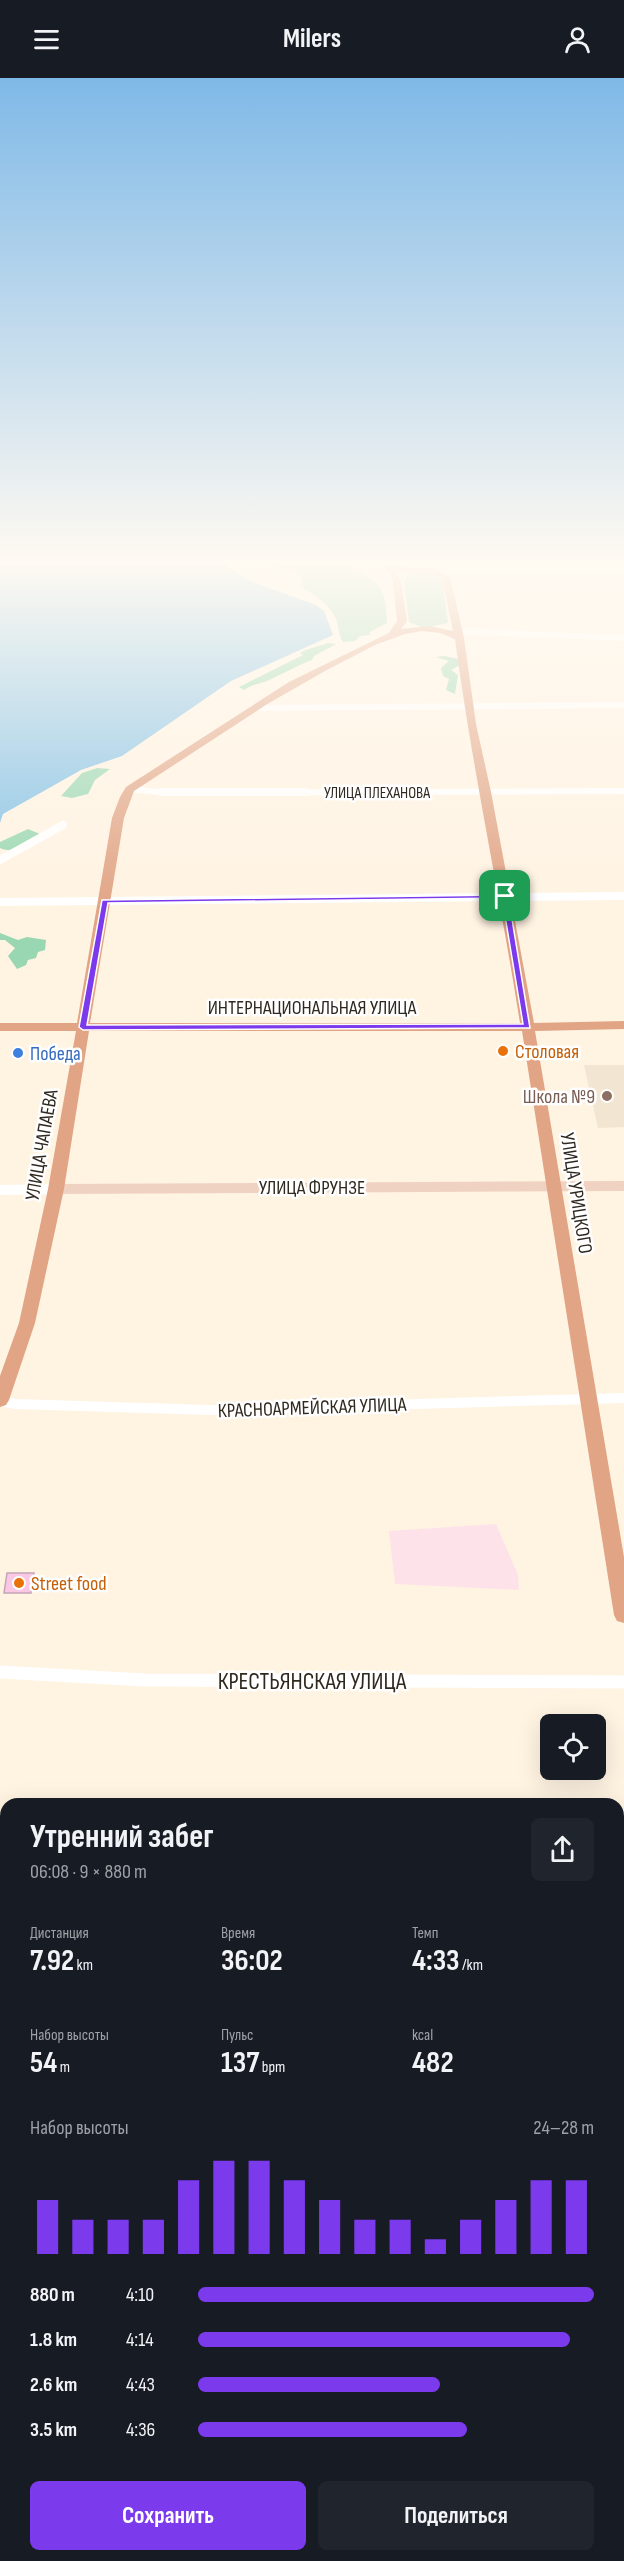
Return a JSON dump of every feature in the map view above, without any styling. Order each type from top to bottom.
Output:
[{"type":"main road","points":[[130,789],[252,708],[298,681]]},
{"type":"main road","name":"УЛИЦА УРИЦКОГО","points":[[464,681],[505,896],[555,1186],[624,1615]]},
{"type":"main road","name":"УЛИЦА ЧАПАЕВА","points":[[0,1401],[27,1323],[56,1189],[118,818],[124,797],[130,789]]},
{"type":"main road","name":"ИНТЕРНАЦИОНАЛЬНАЯ УЛИЦА","points":[[0,1027],[624,1025]]},
{"type":"street","points":[[252,708],[624,705]]},
{"type":"street","name":"УЛИЦА ПЛЕХАНОВА","points":[[130,789],[167,793],[624,791]]},
{"type":"street","points":[[0,860],[63,825]]},
{"type":"street","points":[[0,903],[624,896]]},
{"type":"street","name":"УЛИЦА ФРУНЗЕ","points":[[0,1190],[624,1186]]},
{"type":"street","name":"КРАСНОАРМЕЙСКАЯ УЛИЦА","points":[[0,1401],[15,1404],[210,1410],[624,1398]]},
{"type":"street","name":"КРЕСТЬЯНСКАЯ УЛИЦА","points":[[0,1672],[144,1680],[624,1682]]},
{"type":"shaded area","name":"Школа №9","points":[[584,1065],[624,1065],[624,1127],[598,1128]]},
{"type":"shaded area","points":[[496,1524],[518,1575],[519,1590],[395,1584],[389,1531]]},
{"type":"green space","points":[[251,681],[267,681],[244,690],[239,687]]},
{"type":"green space","points":[[448,681],[457,681],[455,694],[446,690]]},
{"type":"green space","points":[[97,768],[110,769],[95,780],[88,794],[72,798],[61,796],[82,773]]},
{"type":"green space","points":[[28,829],[40,834],[16,849],[0,848],[0,842]]},
{"type":"green space","points":[[0,933],[18,940],[27,937],[46,940],[45,950],[38,952],[36,958],[28,960],[26,965],[17,969],[8,956],[15,948],[5,940],[0,940]]},
{"type":"water","points":[[0,681],[231,681],[122,756],[81,770],[3,814],[0,823]]},
{"type":"building","name":"Street food","points":[[7,1573],[34,1573],[31,1593],[4,1593]]},
{"type":"place","name":"Столовая","points":[[503,1051]]},
{"type":"place","name":"Победа","points":[[18,1053]]},
{"type":"place","name":"Школа №9","points":[[607,1096]]},
{"type":"place","name":"Street food","points":[[19,1583]]},
{"type":"route","points":[[505,896],[527,1027],[83,1027],[105,901],[505,896]]}]
